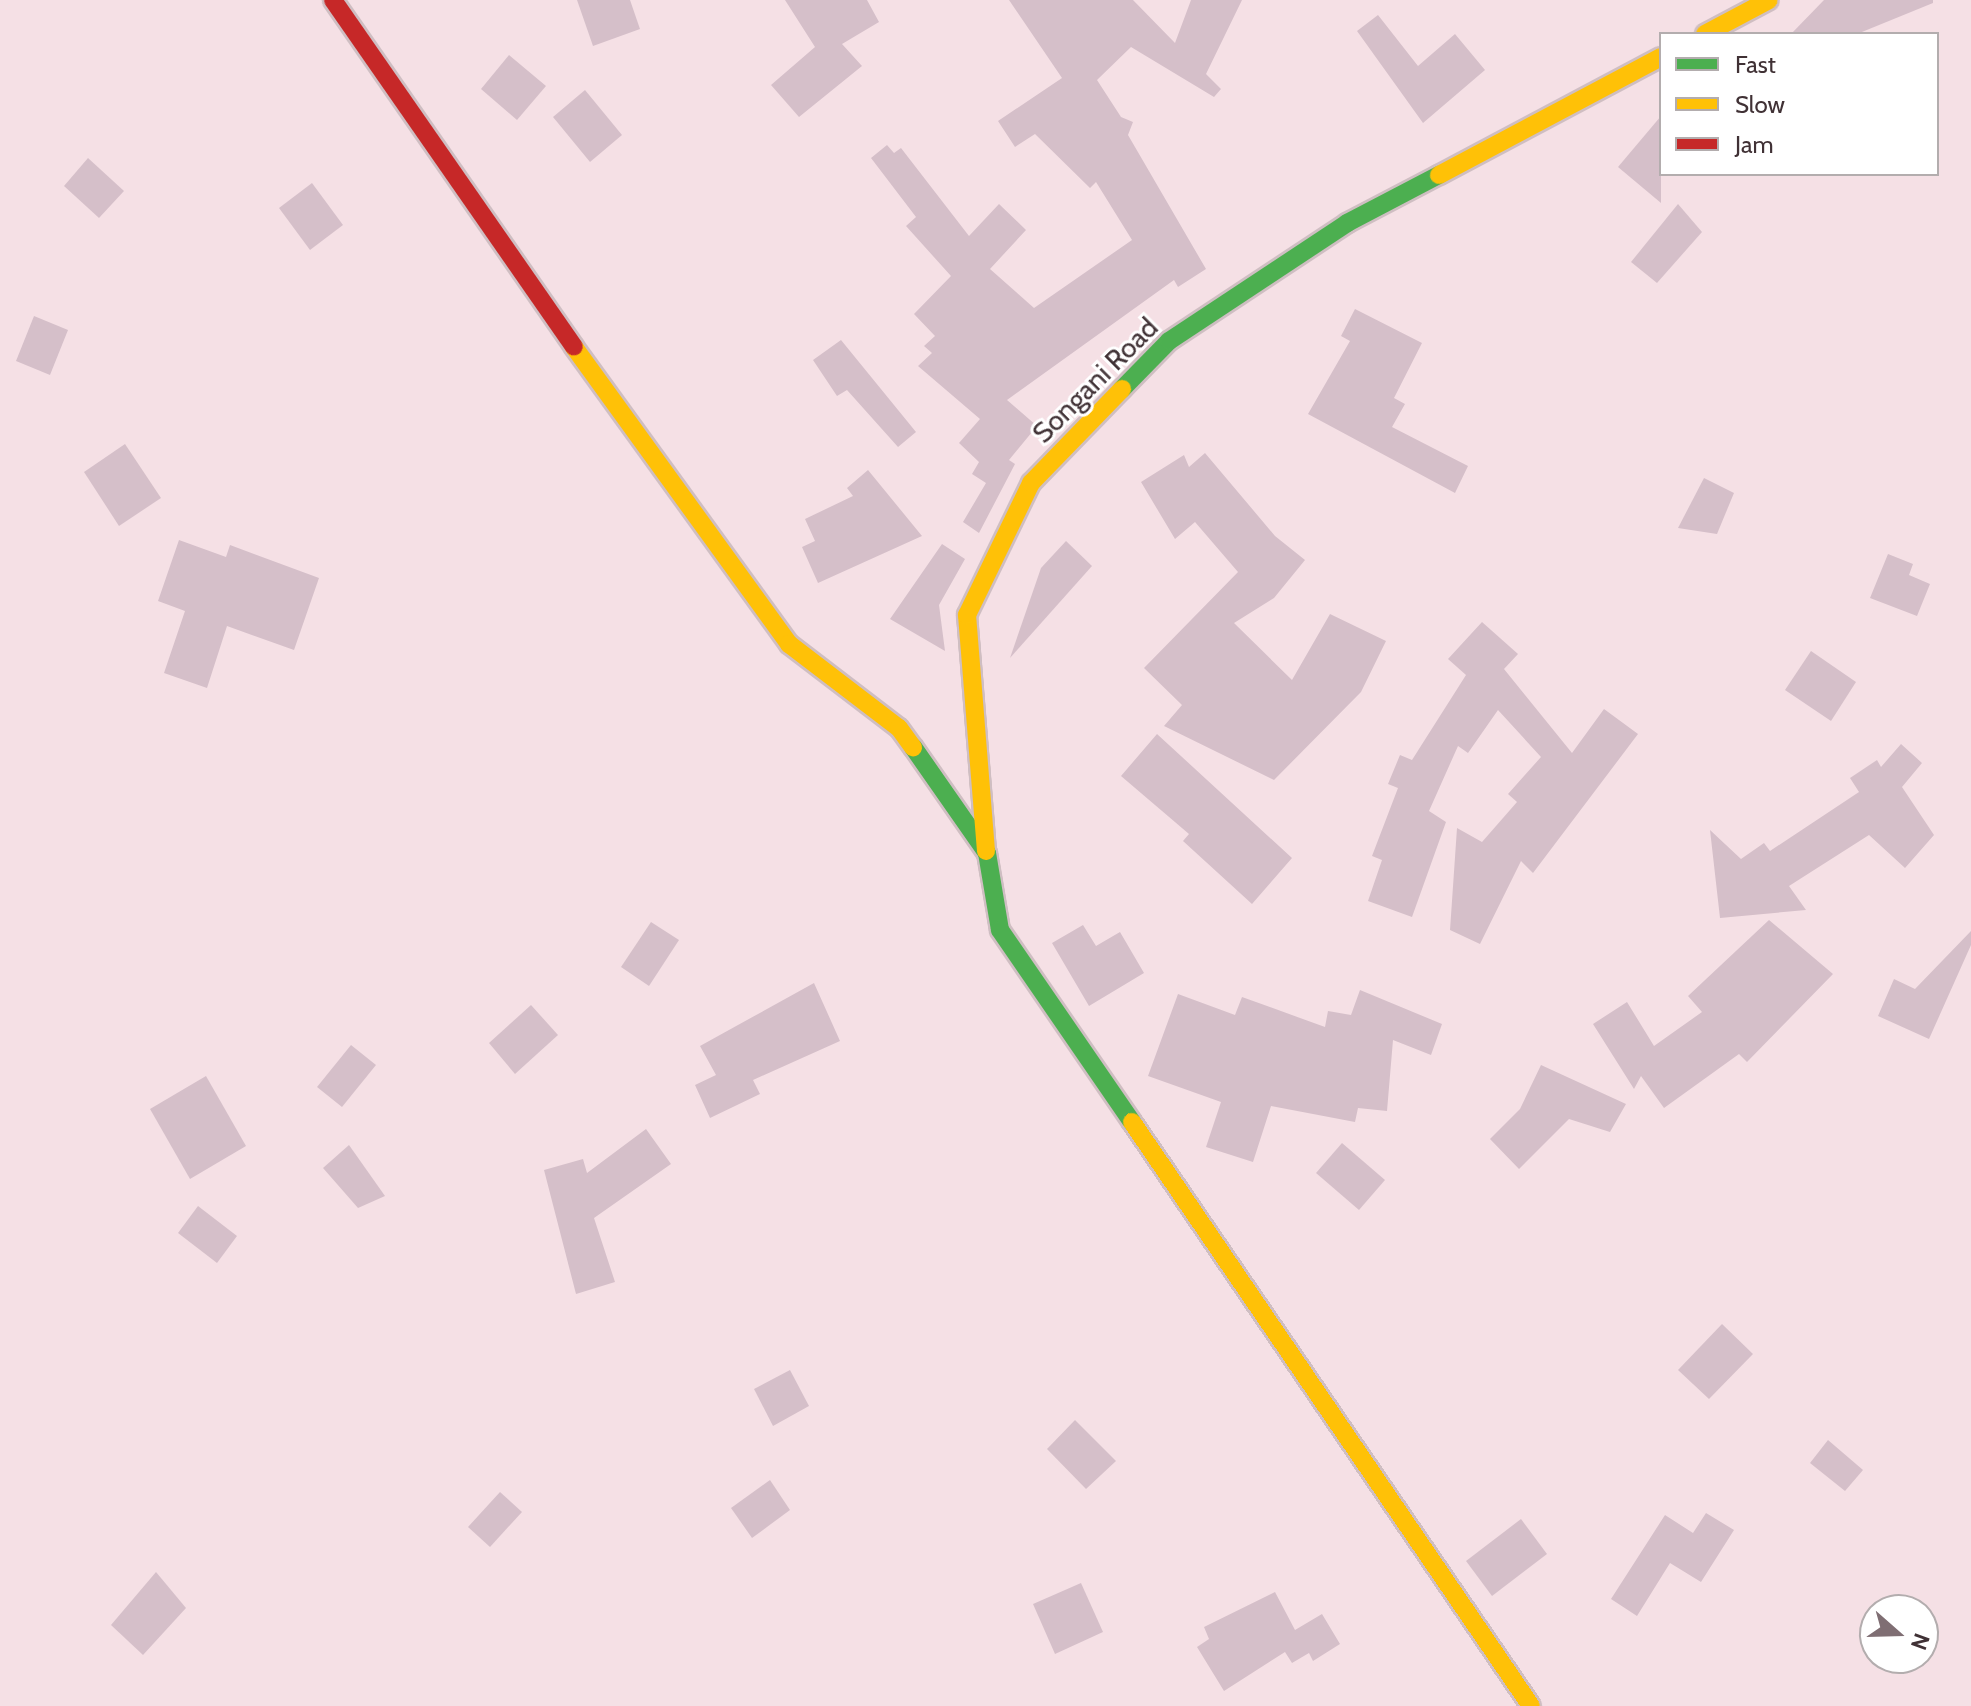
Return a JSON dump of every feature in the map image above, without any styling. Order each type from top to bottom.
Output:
[{"type":"street","points":[[333,0],[642,445],[789,644],[899,728],[987,853]]},
{"type":"street","points":[[1709,32],[1769,0]]},
{"type":"street","name":"Songani Road","points":[[1531,1706],[1000,930],[987,853],[967,615],[1031,483],[1169,341],[1347,223],[1659,58]]},
{"type":"building","points":[[577,0],[630,0],[640,29],[593,46]]},
{"type":"building","points":[[785,0],[867,0],[879,22],[842,44],[862,66],[799,117],[771,85],[815,47]]},
{"type":"building","points":[[1009,0],[1133,0],[1175,43],[1191,0],[1242,0],[1206,74],[1221,89],[1214,97],[1131,47],[1097,80],[1121,117],[1133,122],[1128,135],[1206,269],[1178,287],[1174,280],[1007,400],[1037,426],[1009,460],[1015,464],[979,533],[963,522],[986,483],[972,474],[979,462],[959,443],[980,419],[918,366],[932,353],[924,346],[935,336],[914,314],[951,276],[906,226],[916,217],[871,158],[887,145],[894,153],[901,148],[969,236],[999,204],[1026,230],[990,269],[1034,308],[1132,240],[1096,182],[1090,188],[1035,134],[1015,147],[998,121],[1062,78]]},
{"type":"building","points":[[1824,0],[1933,0],[1933,3],[1862,32],[1793,32]]},
{"type":"building","points":[[1378,15],[1418,66],[1455,34],[1485,70],[1423,123],[1357,31]]},
{"type":"building","points":[[509,55],[546,86],[517,120],[481,89]]},
{"type":"building","points":[[585,90],[622,135],[590,162],[553,117]]},
{"type":"building","points":[[1659,118],[1661,203],[1618,167]]},
{"type":"building","points":[[88,158],[124,191],[99,218],[64,186]]},
{"type":"building","points":[[312,183],[343,225],[310,250],[279,208]]},
{"type":"building","points":[[1678,204],[1702,232],[1657,283],[1631,262]]},
{"type":"building","points":[[1355,309],[1422,343],[1394,398],[1405,404],[1392,427],[1468,466],[1455,493],[1308,414],[1350,341],[1341,336]]},
{"type":"building","points":[[34,316],[68,330],[50,375],[16,361]]},
{"type":"building","points":[[841,340],[916,432],[898,447],[847,390],[837,396],[813,360]]},
{"type":"building","points":[[125,444],[161,498],[119,526],[84,472]]},
{"type":"building","points":[[1205,453],[1275,536],[1305,560],[1274,598],[1234,623],[1292,680],[1330,614],[1386,641],[1361,692],[1274,780],[1164,726],[1182,705],[1144,668],[1238,572],[1195,522],[1175,539],[1141,482],[1184,455],[1189,467]]},
{"type":"building","points":[[868,470],[922,536],[818,583],[802,547],[815,541],[805,519],[853,496],[847,488]]},
{"type":"building","points":[[1704,478],[1734,493],[1717,534],[1678,528]]},
{"type":"building","points":[[179,540],[226,557],[230,545],[319,578],[294,650],[227,626],[207,688],[164,673],[185,611],[158,601]]},
{"type":"building","points":[[1066,541],[1092,566],[1010,658],[1041,568]]},
{"type":"building","points":[[942,544],[965,559],[939,605],[945,651],[890,619]]},
{"type":"building","points":[[1888,554],[1913,564],[1909,575],[1930,584],[1917,616],[1870,598]]},
{"type":"building","points":[[1482,622],[1518,654],[1504,669],[1572,753],[1604,709],[1638,734],[1533,873],[1521,861],[1480,944],[1450,930],[1457,828],[1482,842],[1517,802],[1508,794],[1541,757],[1498,710],[1468,753],[1458,746],[1429,811],[1446,822],[1412,917],[1368,901],[1382,860],[1372,856],[1398,788],[1388,784],[1400,755],[1412,760],[1466,675],[1448,659]]},
{"type":"building","points":[[1811,651],[1856,682],[1831,721],[1785,690]]},
{"type":"building","points":[[1157,734],[1292,858],[1252,904],[1183,841],[1189,834],[1121,776]]},
{"type":"building","points":[[1901,744],[1922,763],[1902,787],[1934,835],[1905,868],[1869,835],[1789,886],[1806,910],[1720,918],[1710,830],[1741,859],[1764,843],[1770,851],[1859,792],[1850,778],[1877,760],[1881,767]]},
{"type":"building","points":[[1769,920],[1833,974],[1747,1062],[1739,1054],[1664,1108],[1641,1076],[1634,1089],[1593,1024],[1627,1002],[1654,1046],[1702,1012],[1688,996]]},
{"type":"building","points":[[651,922],[679,940],[649,986],[621,967]]},
{"type":"building","points":[[1083,925],[1096,946],[1120,932],[1144,973],[1089,1006],[1052,943]]},
{"type":"building","points":[[1971,931],[1971,945],[1929,1039],[1878,1016],[1894,979],[1915,989]]},
{"type":"building","points":[[814,983],[840,1041],[753,1080],[760,1094],[710,1118],[695,1085],[716,1075],[700,1046]]},
{"type":"building","points":[[1360,990],[1442,1024],[1431,1055],[1393,1040],[1387,1111],[1358,1108],[1355,1122],[1271,1106],[1253,1162],[1206,1147],[1221,1102],[1148,1076],[1178,994],[1235,1015],[1242,997],[1325,1027],[1328,1011],[1351,1015]]},
{"type":"building","points":[[531,1005],[558,1035],[515,1074],[489,1043]]},
{"type":"building","points":[[351,1045],[376,1065],[342,1107],[317,1087]]},
{"type":"building","points":[[1541,1065],[1626,1104],[1610,1132],[1569,1119],[1519,1169],[1490,1139],[1520,1109]]},
{"type":"building","points":[[206,1076],[246,1146],[190,1179],[150,1109]]},
{"type":"building","points":[[646,1129],[671,1164],[594,1218],[615,1282],[576,1294],[544,1170],[583,1159],[587,1173]]},
{"type":"building","points":[[1342,1143],[1385,1180],[1359,1210],[1316,1173]]},
{"type":"building","points":[[349,1145],[385,1196],[358,1208],[323,1168]]},
{"type":"building","points":[[198,1206],[237,1236],[217,1263],[178,1233]]},
{"type":"building","points":[[1722,1324],[1753,1354],[1709,1399],[1678,1370]]},
{"type":"building","points":[[790,1370],[809,1406],[773,1426],[754,1389]]},
{"type":"building","points":[[1075,1420],[1116,1461],[1086,1489],[1047,1449]]},
{"type":"building","points":[[1828,1440],[1863,1470],[1845,1491],[1810,1463]]},
{"type":"building","points":[[770,1480],[790,1510],[752,1538],[731,1508]]},
{"type":"building","points":[[500,1492],[522,1512],[490,1547],[468,1527]]},
{"type":"building","points":[[1706,1513],[1734,1530],[1701,1582],[1670,1563],[1637,1616],[1611,1599],[1665,1515],[1693,1533]]},
{"type":"building","points":[[1521,1519],[1547,1554],[1492,1596],[1466,1561]]},
{"type":"building","points":[[156,1572],[186,1608],[143,1655],[111,1625]]},
{"type":"building","points":[[1081,1583],[1103,1632],[1055,1654],[1033,1604]]},
{"type":"building","points":[[1275,1592],[1295,1630],[1322,1614],[1340,1644],[1313,1661],[1309,1653],[1292,1663],[1285,1652],[1224,1691],[1197,1647],[1209,1639],[1204,1627]]},
{"type":"traffic: fast","points":[[1122,389],[1169,341],[1347,223],[1439,175]]},
{"type":"traffic: fast","points":[[913,747],[987,853],[1000,930],[1132,1122]]},
{"type":"traffic: slow","points":[[1709,32],[1769,0]]},
{"type":"traffic: slow","points":[[1439,175],[1659,58]]},
{"type":"traffic: slow","points":[[574,347],[789,644],[899,728],[913,747]]},
{"type":"traffic: slow","points":[[986,851],[967,615],[1031,483],[1122,389]]},
{"type":"traffic: slow","points":[[1132,1122],[1531,1706]]},
{"type":"traffic: jam","points":[[333,0],[574,347]]}]
